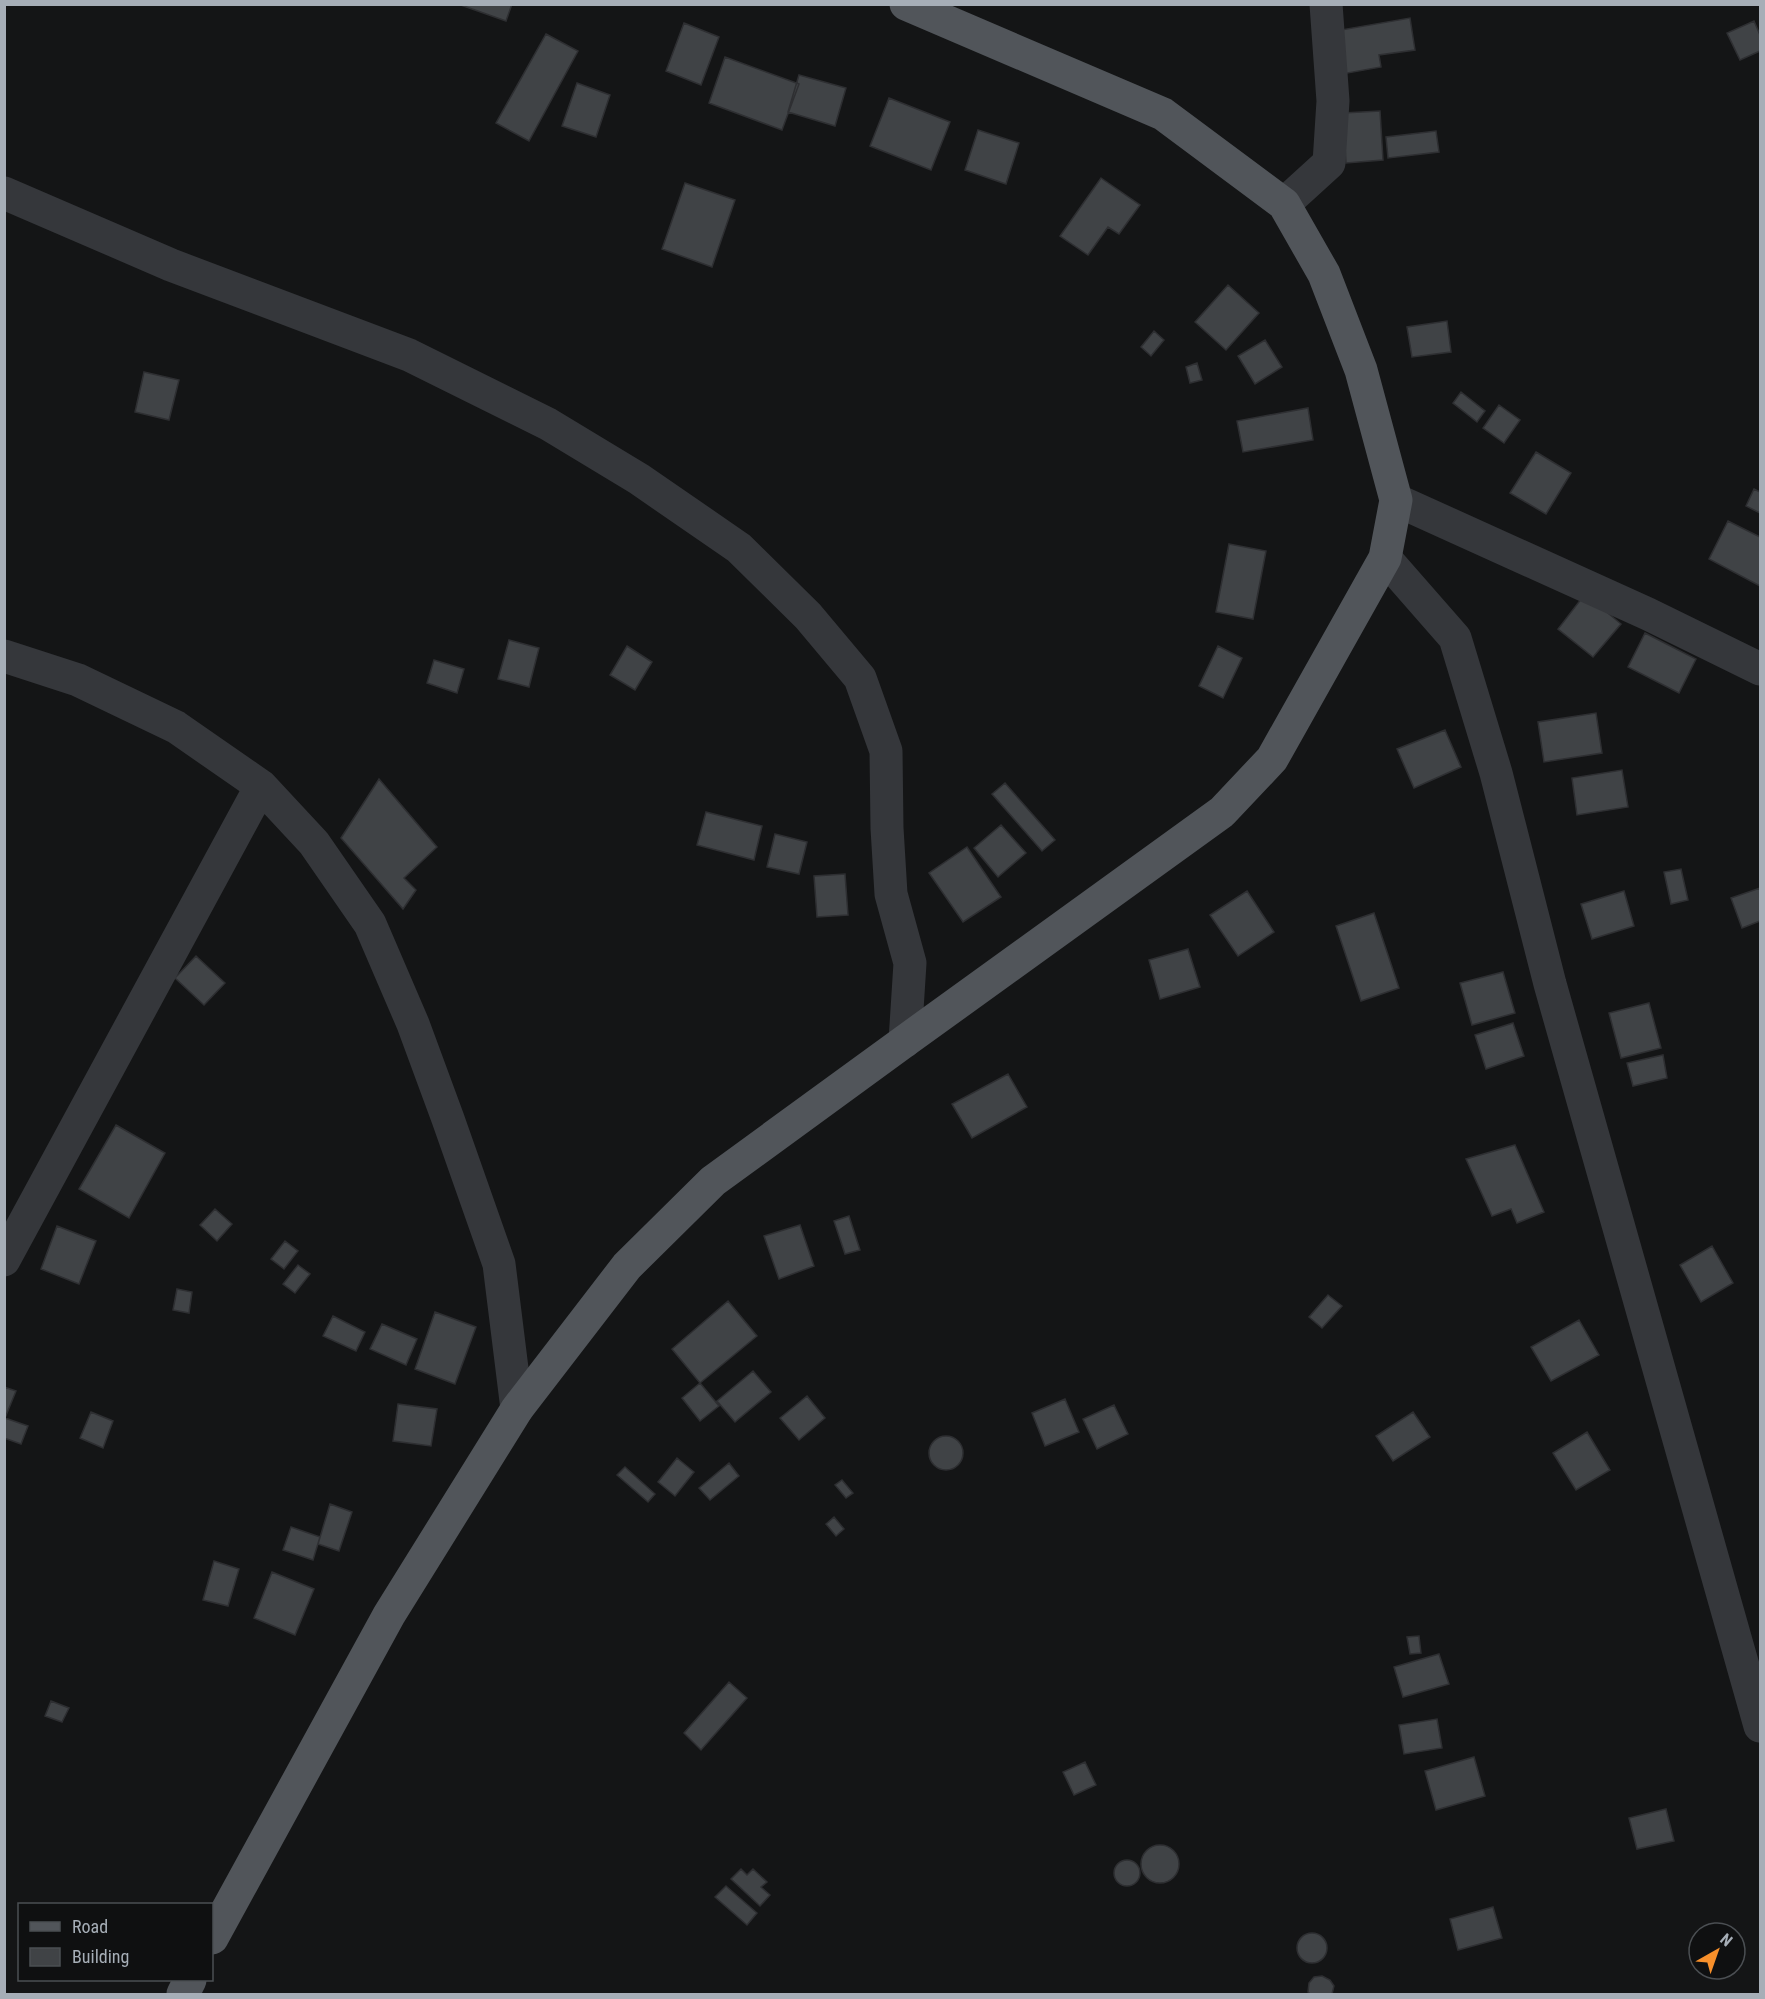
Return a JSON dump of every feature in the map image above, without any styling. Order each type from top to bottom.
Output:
[{"type":"main road","points":[[213,1936],[389,1615],[517,1409],[627,1266],[713,1181],[1222,812],[1272,759],[1385,558],[1396,500],[1361,370],[1329,284],[1284,204],[1163,114],[906,4]]},
{"type":"main road","points":[[183,1995],[190,1981]]},
{"type":"street","points":[[1284,204],[1329,163],[1333,101],[1326,4]]},
{"type":"street","points":[[4,193],[171,265],[409,355],[548,424],[639,480],[739,548],[808,616],[860,678],[886,751],[886,828],[891,894],[910,963],[904,1041]]},
{"type":"street","points":[[1396,500],[1648,614],[1761,669]]},
{"type":"street","points":[[1385,558],[1455,638],[1496,773],[1550,984],[1761,1726]]},
{"type":"street","points":[[4,656],[78,680],[176,727],[261,786],[314,843],[370,924],[414,1024],[499,1264],[517,1409]]},
{"type":"street","points":[[4,1260],[261,786]]},
{"type":"building","points":[[458,4],[512,4],[506,21]]},
{"type":"building","points":[[1410,18],[1415,50],[1379,55],[1381,67],[1342,74],[1335,31]]},
{"type":"building","points":[[1754,21],[1760,35],[1760,51],[1740,60],[1727,33]]},
{"type":"building","points":[[684,23],[719,37],[701,85],[666,71]]},
{"type":"building","points":[[546,34],[578,51],[529,141],[496,123]]},
{"type":"building","points":[[725,57],[799,84],[782,130],[709,103]]},
{"type":"building","points":[[799,75],[846,88],[835,126],[788,112]]},
{"type":"building","points":[[577,83],[610,95],[596,137],[562,126]]},
{"type":"building","points":[[889,98],[950,122],[931,170],[870,146]]},
{"type":"building","points":[[1380,111],[1383,160],[1346,163],[1343,113]]},
{"type":"building","points":[[978,130],[1019,143],[1006,184],[965,170]]},
{"type":"building","points":[[1436,131],[1439,152],[1388,158],[1386,137]]},
{"type":"building","points":[[1101,178],[1140,205],[1119,234],[1108,227],[1088,255],[1060,236]]},
{"type":"building","points":[[685,183],[735,200],[712,267],[662,249]]},
{"type":"building","points":[[1228,285],[1259,313],[1226,350],[1195,322]]},
{"type":"building","points":[[1447,321],[1451,352],[1412,357],[1407,327]]},
{"type":"building","points":[[1154,331],[1164,340],[1151,356],[1141,347]]},
{"type":"building","points":[[1265,340],[1282,367],[1255,384],[1238,356]]},
{"type":"building","points":[[1197,363],[1202,380],[1190,383],[1186,367]]},
{"type":"building","points":[[144,372],[179,380],[169,420],[135,412]]},
{"type":"building","points":[[1461,392],[1485,411],[1477,422],[1453,403]]},
{"type":"building","points":[[1499,405],[1520,420],[1504,443],[1483,428]]},
{"type":"building","points":[[1308,408],[1313,440],[1243,452],[1237,421]]},
{"type":"building","points":[[1536,452],[1571,473],[1546,514],[1510,493]]},
{"type":"building","points":[[1754,489],[1760,492],[1760,513],[1746,506]]},
{"type":"building","points":[[1728,521],[1760,537],[1760,586],[1709,559]]},
{"type":"building","points":[[1229,544],[1266,551],[1253,619],[1216,612]]},
{"type":"building","points":[[1585,594],[1621,624],[1593,657],[1558,629]]},
{"type":"building","points":[[1645,633],[1696,659],[1679,693],[1628,667]]},
{"type":"building","points":[[509,640],[539,648],[529,687],[498,679]]},
{"type":"building","points":[[627,646],[652,662],[635,690],[610,675]]},
{"type":"building","points":[[1218,646],[1242,658],[1223,698],[1199,686]]},
{"type":"building","points":[[434,660],[464,669],[457,693],[427,683]]},
{"type":"building","points":[[1596,713],[1602,753],[1544,762],[1538,722]]},
{"type":"building","points":[[1445,730],[1461,767],[1414,788],[1397,749]]},
{"type":"building","points":[[1622,770],[1628,807],[1577,815],[1572,778]]},
{"type":"building","points":[[379,779],[437,847],[404,878],[416,890],[403,909],[341,838]]},
{"type":"building","points":[[1005,783],[1055,840],[1042,851],[992,794]]},
{"type":"building","points":[[706,812],[762,826],[754,860],[697,845]]},
{"type":"building","points":[[1001,825],[1026,853],[998,877],[974,848]]},
{"type":"building","points":[[775,834],[807,842],[799,874],[767,867]]},
{"type":"building","points":[[967,847],[1001,897],[963,922],[929,873]]},
{"type":"building","points":[[1681,869],[1688,900],[1671,904],[1664,872]]},
{"type":"building","points":[[845,874],[848,915],[817,917],[814,876]]},
{"type":"building","points":[[1760,888],[1760,921],[1742,928],[1731,898]]},
{"type":"building","points":[[1247,891],[1274,932],[1238,956],[1210,915]]},
{"type":"building","points":[[1624,891],[1634,926],[1592,939],[1581,904]]},
{"type":"building","points":[[1374,913],[1399,988],[1361,1001],[1336,926]]},
{"type":"building","points":[[1188,949],[1200,987],[1160,999],[1149,960]]},
{"type":"building","points":[[196,956],[225,983],[204,1005],[175,978]]},
{"type":"building","points":[[1503,972],[1515,1013],[1472,1025],[1460,983]]},
{"type":"building","points":[[1649,1003],[1661,1048],[1621,1058],[1609,1013]]},
{"type":"building","points":[[1513,1023],[1524,1056],[1486,1069],[1475,1035]]},
{"type":"building","points":[[1663,1055],[1667,1078],[1633,1086],[1627,1063]]},
{"type":"building","points":[[1008,1074],[1027,1107],[972,1138],[952,1104]]},
{"type":"building","points":[[116,1125],[165,1153],[129,1218],[79,1189]]},
{"type":"building","points":[[1515,1145],[1544,1212],[1517,1223],[1511,1209],[1492,1216],[1466,1159]]},
{"type":"building","points":[[215,1209],[232,1224],[217,1241],[200,1225]]},
{"type":"building","points":[[849,1216],[860,1250],[845,1254],[834,1221]]},
{"type":"building","points":[[800,1225],[814,1266],[779,1279],[764,1236]]},
{"type":"building","points":[[57,1226],[96,1241],[79,1284],[41,1269]]},
{"type":"building","points":[[285,1241],[298,1251],[284,1269],[271,1259]]},
{"type":"building","points":[[1712,1246],[1733,1283],[1701,1302],[1680,1265]]},
{"type":"building","points":[[298,1265],[310,1274],[295,1293],[283,1284]]},
{"type":"building","points":[[177,1289],[192,1292],[189,1313],[173,1310]]},
{"type":"building","points":[[1328,1295],[1342,1306],[1322,1328],[1309,1317]]},
{"type":"building","points":[[728,1301],[757,1336],[700,1383],[672,1349]]},
{"type":"building","points":[[435,1312],[476,1327],[455,1384],[415,1369]]},
{"type":"building","points":[[333,1316],[365,1332],[356,1351],[323,1336]]},
{"type":"building","points":[[1579,1320],[1599,1355],[1551,1381],[1531,1347]]},
{"type":"building","points":[[382,1324],[417,1339],[406,1365],[370,1349]]},
{"type":"building","points":[[753,1371],[771,1392],[735,1422],[717,1401]]},
{"type":"building","points":[[700,1383],[719,1406],[700,1421],[682,1398]]},
{"type":"building","points":[[4,1387],[16,1391],[5,1418],[28,1426],[21,1444],[4,1438]]},
{"type":"building","points":[[807,1396],[825,1418],[799,1440],[780,1418]]},
{"type":"building","points":[[1065,1399],[1079,1432],[1045,1446],[1032,1413]]},
{"type":"building","points":[[398,1404],[437,1409],[431,1446],[393,1441]]},
{"type":"building","points":[[1114,1405],[1128,1434],[1097,1449],[1083,1419]]},
{"type":"building","points":[[91,1412],[113,1421],[103,1448],[80,1438]]},
{"type":"building","points":[[1413,1412],[1430,1437],[1393,1461],[1376,1436]]},
{"type":"building","points":[[1587,1432],[1610,1470],[1576,1490],[1553,1453]]},
{"type":"building","points":[[946,1436],[958,1441],[963,1453],[958,1465],[946,1470],[934,1465],[929,1453],[934,1441]]},
{"type":"building","points":[[677,1458],[694,1472],[675,1496],[658,1482]]},
{"type":"building","points":[[729,1463],[739,1476],[710,1500],[699,1488]]},
{"type":"building","points":[[625,1467],[655,1494],[648,1502],[617,1475]]},
{"type":"building","points":[[842,1480],[853,1493],[846,1498],[835,1485]]},
{"type":"building","points":[[330,1504],[352,1512],[339,1551],[318,1544]]},
{"type":"building","points":[[834,1517],[844,1529],[836,1536],[826,1524]]},
{"type":"building","points":[[291,1527],[320,1537],[313,1560],[283,1550]]},
{"type":"building","points":[[214,1561],[239,1569],[228,1606],[203,1600]]},
{"type":"building","points":[[272,1572],[314,1589],[295,1635],[254,1618]]},
{"type":"building","points":[[1419,1636],[1421,1653],[1410,1654],[1407,1637]]},
{"type":"building","points":[[1439,1654],[1449,1684],[1403,1697],[1394,1667]]},
{"type":"building","points":[[729,1682],[747,1698],[701,1750],[684,1733]]},
{"type":"building","points":[[51,1701],[69,1708],[62,1722],[45,1716]]},
{"type":"building","points":[[1437,1719],[1442,1748],[1404,1754],[1399,1725]]},
{"type":"building","points":[[1474,1757],[1485,1796],[1436,1810],[1425,1771]]},
{"type":"building","points":[[1085,1762],[1096,1785],[1074,1795],[1063,1772]]},
{"type":"building","points":[[1666,1809],[1674,1841],[1637,1849],[1629,1818]]},
{"type":"building","points":[[1160,1845],[1173,1851],[1179,1864],[1173,1877],[1160,1883],[1147,1877],[1141,1864],[1147,1851]]},
{"type":"building","points":[[1127,1860],[1136,1864],[1140,1873],[1136,1882],[1127,1886],[1118,1882],[1114,1873],[1118,1864]]},
{"type":"building","points":[[741,1869],[747,1875],[753,1869],[767,1882],[761,1887],[770,1895],[760,1906],[731,1879]]},
{"type":"building","points":[[726,1886],[757,1913],[747,1925],[715,1897]]},
{"type":"building","points":[[1493,1907],[1502,1938],[1458,1950],[1450,1919]]},
{"type":"building","points":[[1312,1933],[1323,1937],[1327,1948],[1323,1959],[1312,1963],[1301,1959],[1297,1948],[1301,1937]]},
{"type":"building","points":[[1322,1976],[1330,1980],[1334,1986],[1332,1994],[1310,1994],[1308,1992],[1309,1983],[1314,1977]]}]
